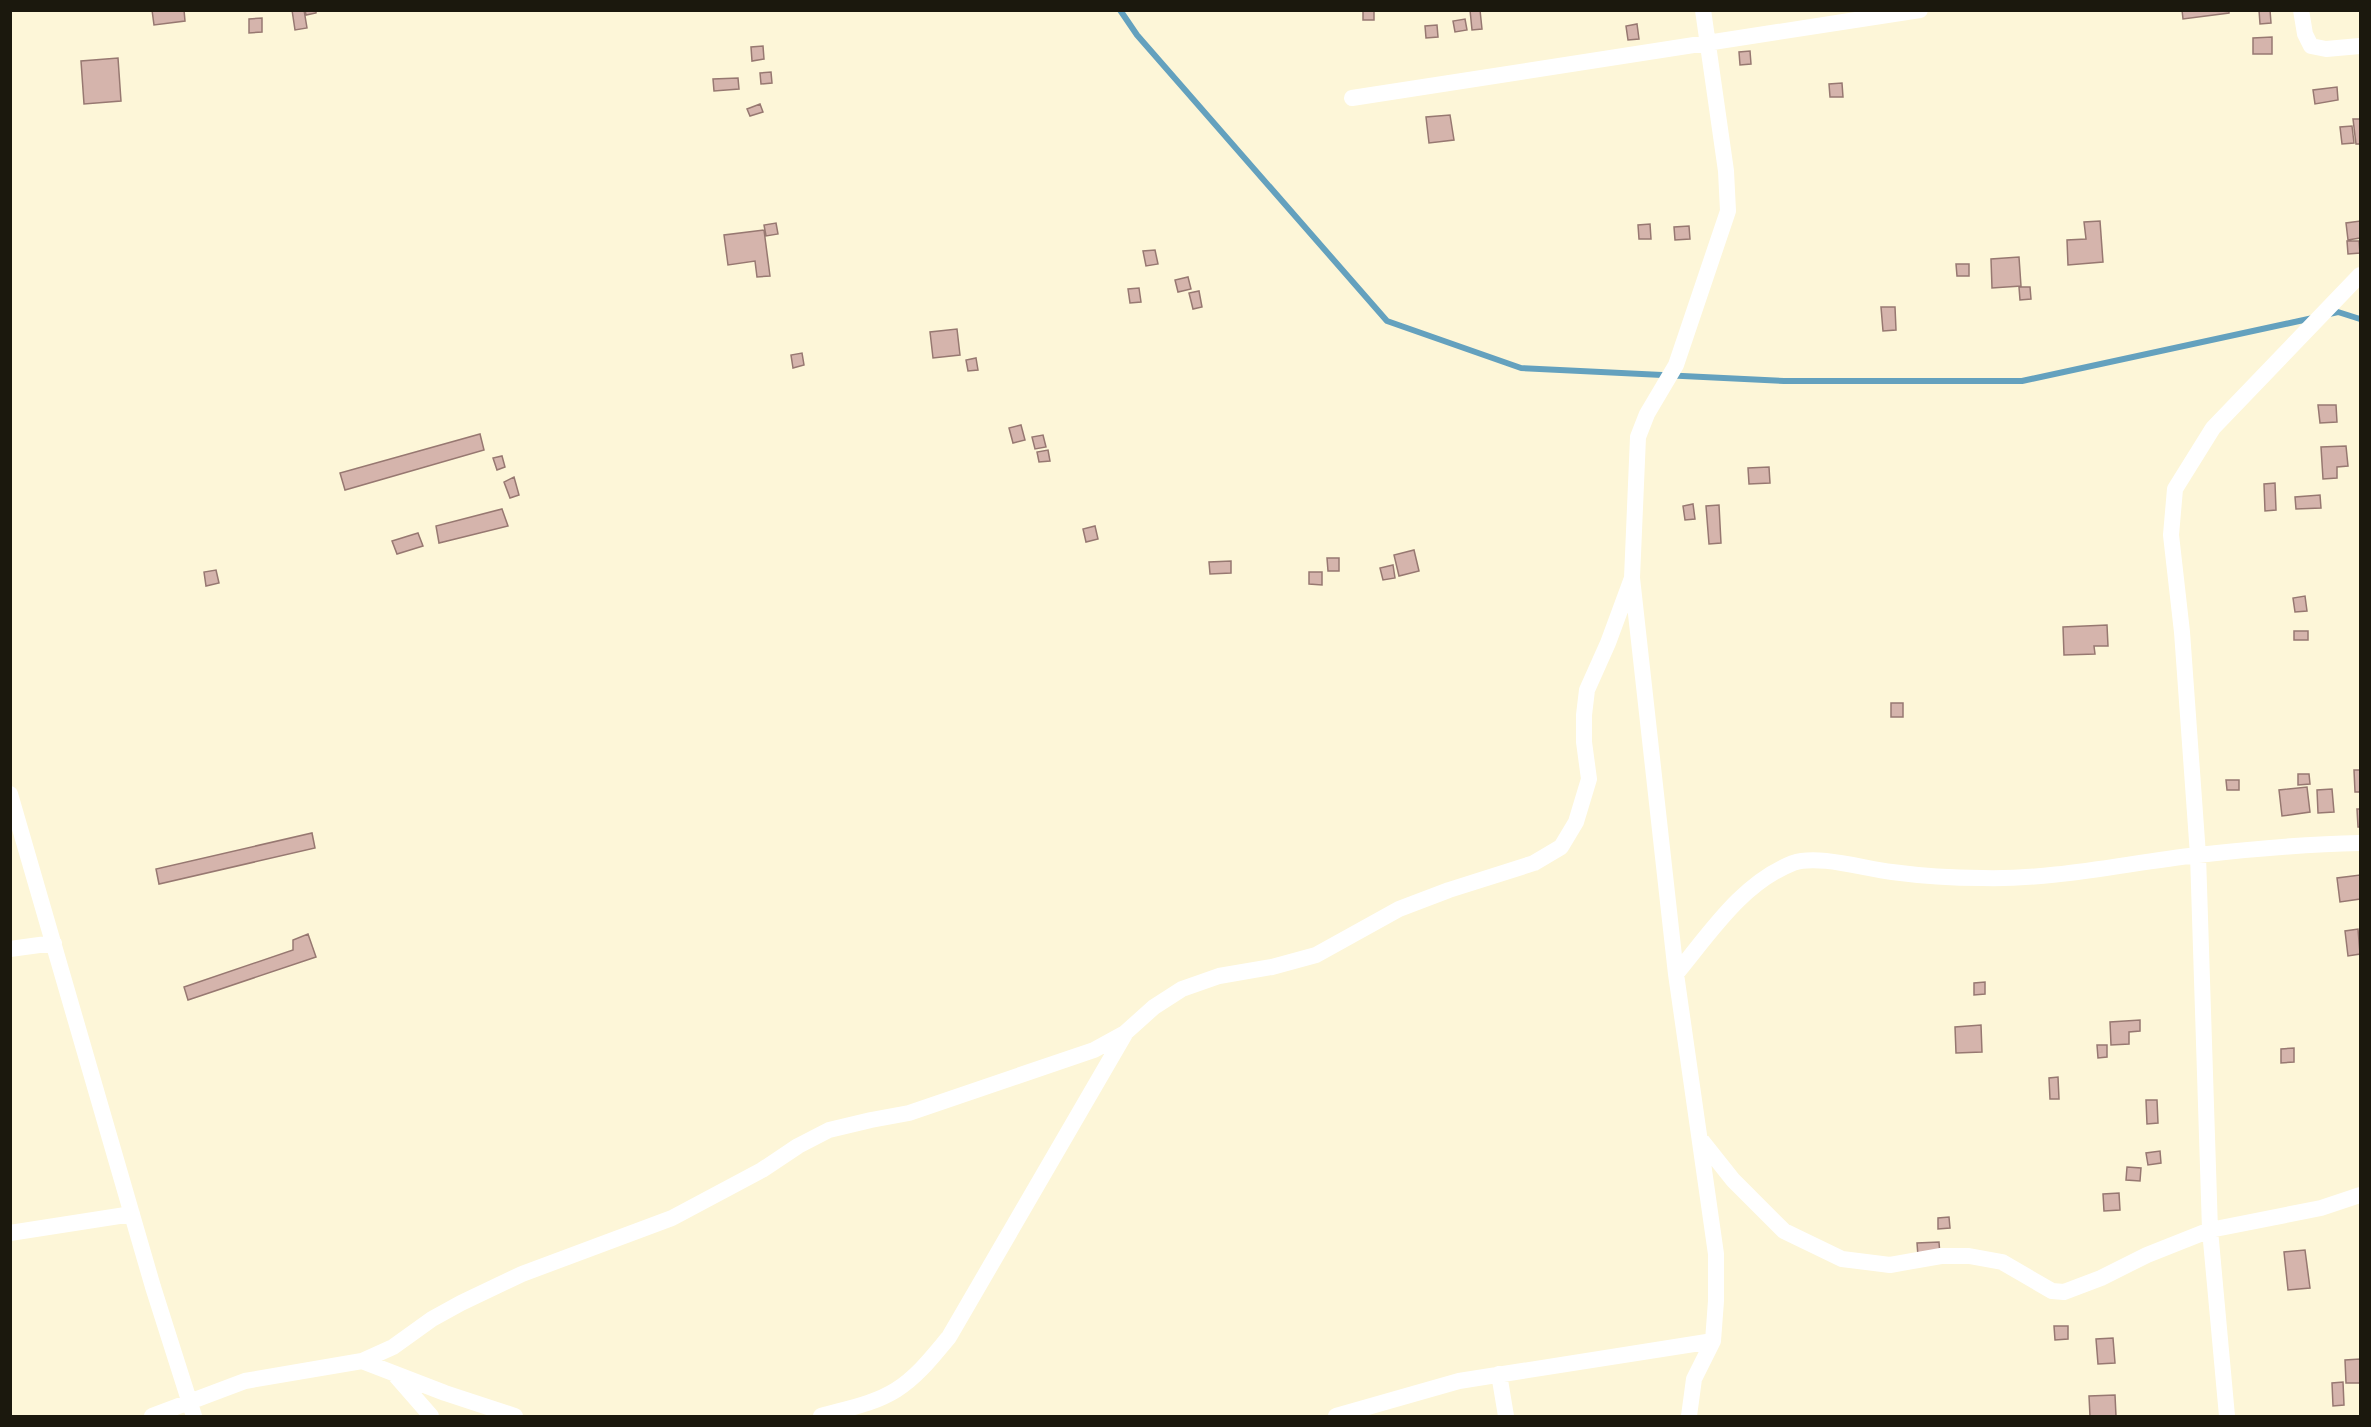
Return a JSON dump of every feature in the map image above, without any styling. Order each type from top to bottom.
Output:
[{"type":"street","points":[[1689,1416],[1694,1379],[1713,1341],[1716,1254],[1676,974],[1632,578],[1638,437],[1647,414],[1676,365],[1728,210],[1726,171],[1703,10]]},
{"type":"street","points":[[1352,98],[1708,45],[1920,10]]},
{"type":"street","points":[[2301,10],[2305,34],[2311,46],[2326,49],[2361,46]]},
{"type":"street","points":[[2227,1416],[2210,1230],[2198,855],[2182,632],[2170,535],[2175,489],[2212,428],[2361,275]]},
{"type":"street","points":[[152,1416],[192,1409],[244,1381],[362,1361],[393,1347],[432,1319],[460,1303],[522,1274],[672,1218],[762,1170],[798,1146],[829,1130],[909,1113],[1094,1050],[1125,1033],[1154,1007],[1182,989],[1219,976],[1272,967],[1316,955],[1399,909],[1449,890],[1534,863],[1561,847],[1576,822],[1589,779],[1584,742],[1587,690],[1608,643],[1632,578]]},
{"type":"street","points":[[10,794],[14,818],[54,943],[132,1214],[192,1409]]},
{"type":"street","points":[[1676,974],[1738,900],[1760,880],[1795,862],[1835,861],[1946,878],[2007,879],[2071,873],[2198,855],[2361,843]]},
{"type":"street","points":[[10,950],[54,943]]},
{"type":"street","points":[[820,1416],[868,1403],[896,1391],[922,1370],[950,1337],[1125,1033]]},
{"type":"street","points":[[1701,1140],[1733,1180],[1784,1231],[1842,1259],[1890,1265],[1941,1256],[2002,1262],[2052,1291],[2064,1292],[2101,1278],[2147,1255],[2210,1230],[2321,1208],[2361,1195]]},
{"type":"street","points":[[10,1233],[132,1214]]},
{"type":"street","points":[[1336,1416],[1459,1381],[1713,1341]]},
{"type":"street","points":[[362,1361],[515,1416]]},
{"type":"street","points":[[393,1373],[431,1416]]},
{"type":"street","points":[[1499,1374],[1506,1416]]},
{"type":"building","points":[[152,10],[184,10],[185,21],[154,25]]},
{"type":"building","points":[[292,10],[304,10],[307,28],[295,30]]},
{"type":"building","points":[[305,10],[316,10],[316,13],[306,15]]},
{"type":"building","points":[[1363,10],[1374,10],[1374,20],[1363,20]]},
{"type":"building","points":[[1470,10],[1480,10],[1482,29],[1472,30]]},
{"type":"building","points":[[2182,10],[2229,10],[2229,13],[2183,19]]},
{"type":"building","points":[[2259,10],[2270,10],[2271,23],[2260,24]]},
{"type":"building","points":[[262,18],[262,32],[249,33],[249,19]]},
{"type":"building","points":[[1465,19],[1467,30],[1455,32],[1453,21]]},
{"type":"building","points":[[1637,24],[1639,39],[1628,40],[1626,26]]},
{"type":"building","points":[[1437,25],[1438,37],[1426,38],[1425,26]]},
{"type":"building","points":[[2272,37],[2272,54],[2253,54],[2253,38]]},
{"type":"building","points":[[763,46],[764,59],[752,61],[751,47]]},
{"type":"building","points":[[1750,51],[1751,64],[1740,65],[1739,52]]},
{"type":"building","points":[[118,58],[121,101],[84,104],[81,61]]},
{"type":"building","points":[[771,72],[772,83],[761,84],[760,73]]},
{"type":"building","points":[[738,78],[739,89],[714,91],[713,79]]},
{"type":"building","points":[[1842,83],[1843,97],[1830,97],[1829,84]]},
{"type":"building","points":[[2337,87],[2338,100],[2315,104],[2313,90]]},
{"type":"building","points":[[760,104],[763,112],[750,116],[747,109]]},
{"type":"building","points":[[1450,115],[1454,140],[1429,143],[1426,117]]},
{"type":"building","points":[[2353,119],[2360,119],[2360,144],[2356,144]]},
{"type":"building","points":[[2352,126],[2354,143],[2342,144],[2340,127]]},
{"type":"building","points":[[2100,221],[2103,262],[2068,265],[2067,240],[2086,239],[2084,222]]},
{"type":"building","points":[[2360,221],[2360,238],[2348,240],[2346,223]]},
{"type":"building","points":[[776,223],[778,234],[766,236],[764,225]]},
{"type":"building","points":[[1650,224],[1651,239],[1639,239],[1638,225]]},
{"type":"building","points":[[1689,226],[1690,239],[1675,240],[1674,227]]},
{"type":"building","points":[[764,230],[770,276],[757,277],[755,261],[728,265],[724,235]]},
{"type":"building","points":[[2347,241],[2359,241],[2360,253],[2348,254]]},
{"type":"building","points":[[1155,250],[1158,264],[1146,266],[1143,251]]},
{"type":"building","points":[[2019,257],[2021,286],[1992,288],[1991,259]]},
{"type":"building","points":[[1956,264],[1969,264],[1969,276],[1957,276]]},
{"type":"building","points":[[1188,277],[1191,289],[1178,292],[1175,280]]},
{"type":"building","points":[[2019,287],[2030,287],[2031,299],[2020,300]]},
{"type":"building","points":[[1139,288],[1141,302],[1130,303],[1128,289]]},
{"type":"building","points":[[1199,291],[1202,307],[1193,309],[1189,293]]},
{"type":"building","points":[[1881,307],[1895,307],[1896,330],[1883,331]]},
{"type":"building","points":[[957,329],[960,355],[933,358],[930,332]]},
{"type":"building","points":[[802,353],[804,365],[793,368],[791,355]]},
{"type":"building","points":[[976,358],[978,370],[968,371],[966,360]]},
{"type":"building","points":[[2318,405],[2336,405],[2337,422],[2320,423]]},
{"type":"building","points":[[1021,425],[1025,440],[1013,443],[1009,428]]},
{"type":"building","points":[[480,434],[484,450],[345,490],[340,473]]},
{"type":"building","points":[[1043,435],[1046,447],[1035,449],[1032,437]]},
{"type":"building","points":[[2346,446],[2348,466],[2337,467],[2337,478],[2323,479],[2321,447]]},
{"type":"building","points":[[1048,450],[1050,461],[1039,462],[1037,452]]},
{"type":"building","points":[[502,456],[505,467],[497,470],[493,458]]},
{"type":"building","points":[[1769,467],[1770,483],[1749,484],[1748,468]]},
{"type":"building","points":[[514,477],[519,495],[510,498],[504,482]]},
{"type":"building","points":[[2275,483],[2276,510],[2265,511],[2264,484]]},
{"type":"building","points":[[2320,495],[2321,508],[2296,509],[2295,497]]},
{"type":"building","points":[[1693,504],[1695,519],[1685,520],[1683,506]]},
{"type":"building","points":[[1719,505],[1721,543],[1709,544],[1706,506]]},
{"type":"building","points":[[502,509],[508,526],[439,543],[436,526]]},
{"type":"building","points":[[1095,526],[1098,539],[1086,542],[1083,529]]},
{"type":"building","points":[[418,533],[423,546],[397,554],[392,541]]},
{"type":"building","points":[[1414,550],[1419,571],[1399,576],[1394,555]]},
{"type":"building","points":[[1327,558],[1339,558],[1339,571],[1328,571]]},
{"type":"building","points":[[1231,561],[1231,573],[1210,574],[1209,562]]},
{"type":"building","points":[[1393,565],[1395,578],[1383,580],[1380,568]]},
{"type":"building","points":[[216,570],[219,583],[206,586],[204,572]]},
{"type":"building","points":[[1309,572],[1322,572],[1322,585],[1309,584]]},
{"type":"building","points":[[2305,596],[2307,611],[2295,612],[2293,598]]},
{"type":"building","points":[[2107,625],[2108,646],[2094,646],[2095,654],[2064,655],[2063,627]]},
{"type":"building","points":[[2294,631],[2308,631],[2308,640],[2294,640]]},
{"type":"building","points":[[1891,703],[1903,703],[1903,717],[1891,717]]},
{"type":"building","points":[[2354,770],[2360,770],[2360,792],[2355,792]]},
{"type":"building","points":[[2298,774],[2309,774],[2310,784],[2298,785]]},
{"type":"building","points":[[2226,780],[2239,780],[2239,790],[2227,790]]},
{"type":"building","points":[[2307,787],[2310,812],[2282,816],[2279,790]]},
{"type":"building","points":[[2332,789],[2334,812],[2318,813],[2317,790]]},
{"type":"building","points":[[2357,809],[2360,809],[2360,827],[2358,827]]},
{"type":"building","points":[[312,833],[315,848],[159,884],[156,869]]},
{"type":"building","points":[[2360,875],[2360,899],[2340,902],[2337,878]]},
{"type":"building","points":[[2358,929],[2360,954],[2348,956],[2345,931]]},
{"type":"building","points":[[308,934],[316,957],[188,1000],[184,987],[293,950],[293,940]]},
{"type":"building","points":[[1985,982],[1985,994],[1974,995],[1974,983]]},
{"type":"building","points":[[2140,1020],[2140,1031],[2129,1032],[2129,1044],[2111,1045],[2110,1022]]},
{"type":"building","points":[[1981,1025],[1982,1052],[1956,1053],[1955,1027]]},
{"type":"building","points":[[2097,1045],[2107,1045],[2107,1057],[2098,1058]]},
{"type":"building","points":[[2294,1048],[2294,1062],[2281,1063],[2281,1049]]},
{"type":"building","points":[[2058,1077],[2059,1099],[2050,1099],[2049,1078]]},
{"type":"building","points":[[2146,1100],[2157,1100],[2158,1123],[2147,1124]]},
{"type":"building","points":[[2160,1151],[2161,1163],[2148,1165],[2146,1153]]},
{"type":"building","points":[[2127,1167],[2141,1168],[2140,1181],[2126,1180]]},
{"type":"building","points":[[2119,1193],[2120,1210],[2104,1211],[2103,1194]]},
{"type":"building","points":[[1949,1217],[1950,1228],[1938,1229],[1938,1218]]},
{"type":"building","points":[[1939,1242],[1940,1255],[1918,1256],[1917,1243]]},
{"type":"building","points":[[2305,1250],[2310,1288],[2288,1290],[2284,1252]]},
{"type":"building","points":[[2054,1326],[2068,1326],[2068,1339],[2055,1340]]},
{"type":"building","points":[[2113,1338],[2115,1363],[2098,1364],[2096,1339]]},
{"type":"building","points":[[2360,1359],[2360,1383],[2346,1383],[2345,1360]]},
{"type":"building","points":[[2343,1382],[2344,1405],[2333,1406],[2332,1383]]},
{"type":"building","points":[[2115,1395],[2116,1416],[2090,1416],[2089,1396]]},
{"type":"waterway","points":[[1120,10],[1137,35],[1387,321],[1521,368],[1784,381],[2022,381],[2313,318]]},
{"type":"waterway","points":[[2329,314],[2338,312],[2360,319]]}]
